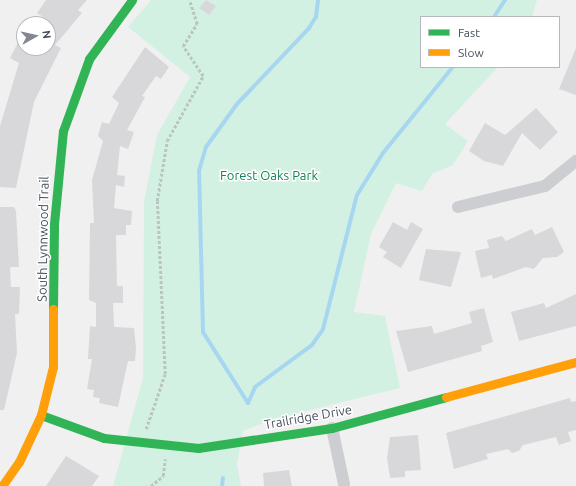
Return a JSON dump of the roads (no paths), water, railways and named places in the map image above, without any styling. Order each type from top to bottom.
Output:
[{"type":"street","name":"South Lynnwood Trail","points":[[2,486],[19,462],[41,414],[53,367],[54,224],[63,132],[89,59],[132,0]]},
{"type":"street","points":[[458,207],[545,186],[576,161]]},
{"type":"street","name":"Trailridge Drive","points":[[41,414],[104,438],[198,448],[332,428],[576,362]]},
{"type":"street","points":[[332,428],[344,484]]},
{"type":"waterway","points":[[248,403],[203,332],[199,171],[206,147],[237,104],[309,28],[316,17],[318,0]]},
{"type":"waterway","points":[[495,16],[505,0]]},
{"type":"waterway","points":[[248,403],[255,387],[312,345],[323,329],[357,195],[383,153],[452,68]]},
{"type":"waterway","points":[[222,486],[223,478]]},
{"type":"park label","name":"Forest Oaks Park","points":[[269,175]]}]
